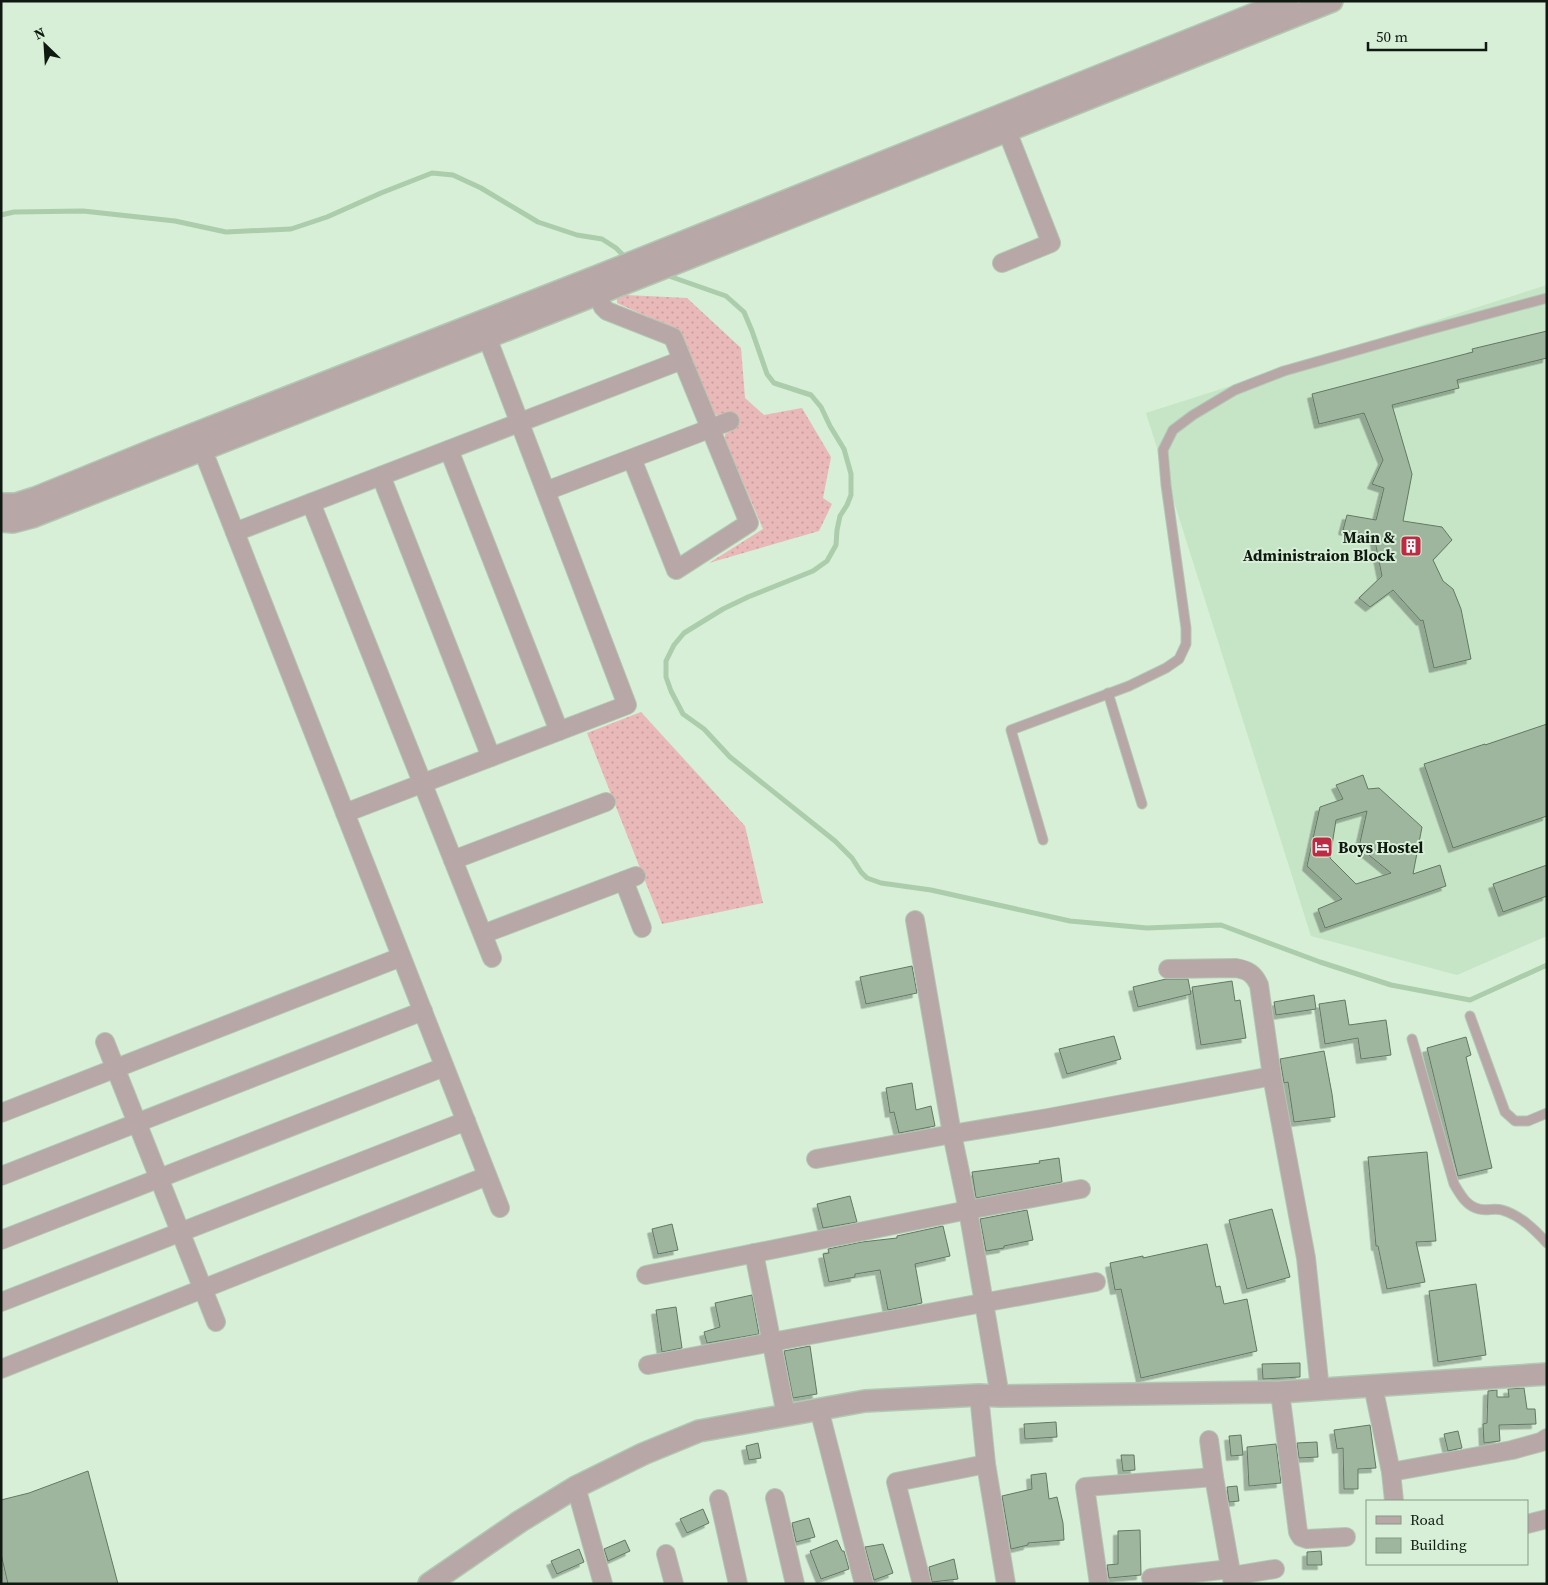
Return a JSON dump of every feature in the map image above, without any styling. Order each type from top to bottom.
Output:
[{"type":"street","points":[[1,504],[16,504],[30,500],[488,338],[668,257],[1287,1]]},
{"type":"street","points":[[668,257],[1007,131],[1332,1]]},
{"type":"street","points":[[1002,263],[1051,243],[1007,131]]},
{"type":"street","points":[[603,286],[603,307],[607,311],[673,337],[749,523],[676,570],[632,458]]},
{"type":"street","points":[[1,521],[19,521],[200,441],[603,286]]},
{"type":"street","points":[[345,813],[627,705],[488,338]]},
{"type":"street","points":[[235,532],[682,360]]},
{"type":"street","points":[[546,491],[730,421]]},
{"type":"street","points":[[200,441],[500,1208]]},
{"type":"street","points":[[449,450],[559,731]]},
{"type":"street","points":[[381,476],[491,757]]},
{"type":"street","points":[[311,503],[492,958]]},
{"type":"street","points":[[453,860],[606,802]]},
{"type":"street","points":[[483,934],[630,879],[642,928]]},
{"type":"street","points":[[916,920],[952,1134],[968,1210],[1000,1396]]},
{"type":"street","points":[[1,1113],[402,957]]},
{"type":"street","points":[[1168,969],[1245,969],[1255,976],[1259,985],[1272,1076],[1306,1258],[1320,1390]]},
{"type":"street","points":[[1,1176],[423,1011]]},
{"type":"street","points":[[106,1042],[216,1322]]},
{"type":"street","points":[[1,1240],[444,1066]]},
{"type":"street","points":[[816,1159],[1272,1076]]},
{"type":"street","points":[[1,1302],[466,1121]]},
{"type":"street","points":[[1,1369],[487,1176]]},
{"type":"street","points":[[646,1276],[968,1210],[1081,1189]]},
{"type":"street","points":[[754,1253],[786,1415]]},
{"type":"street","points":[[648,1365],[1096,1282]]},
{"type":"street","points":[[429,1584],[519,1522],[576,1487],[643,1454],[699,1431],[865,1401],[979,1395],[1280,1392],[1547,1374]]},
{"type":"street","points":[[1373,1386],[1391,1472],[1394,1500]]},
{"type":"street","points":[[1280,1392],[1298,1532],[1301,1537],[1307,1540],[1346,1537]]},
{"type":"street","points":[[979,1395],[986,1464],[1006,1584]]},
{"type":"street","points":[[819,1409],[864,1584]]},
{"type":"street","points":[[1391,1472],[1512,1450],[1541,1442],[1547,1438]]},
{"type":"street","points":[[1209,1440],[1232,1576]]},
{"type":"street","points":[[922,1584],[896,1482],[986,1464]]},
{"type":"street","points":[[1099,1584],[1085,1487],[1214,1477]]},
{"type":"street","points":[[576,1487],[603,1584]]},
{"type":"street","points":[[775,1498],[795,1584]]},
{"type":"street","points":[[719,1499],[738,1584]]},
{"type":"street","points":[[1528,1524],[1547,1519]]},
{"type":"street","points":[[666,1554],[674,1584]]},
{"type":"street","points":[[1151,1578],[1232,1576],[1275,1569]]},
{"type":"lane","points":[[1043,840],[1011,730],[1129,686],[1166,668],[1179,659],[1186,644],[1186,628],[1166,485],[1163,450],[1173,430],[1193,415],[1235,390],[1284,371],[1547,298]]},
{"type":"lane","points":[[1108,693],[1142,804]]},
{"type":"lane","points":[[1470,1016],[1505,1112],[1515,1121],[1528,1121],[1547,1113]]},
{"type":"lane","points":[[1412,1039],[1454,1184],[1461,1195],[1468,1204],[1478,1209],[1502,1210],[1518,1217],[1547,1243]]},
{"type":"shaded area","points":[[1547,285],[1547,936],[1457,975],[1311,936],[1146,413]]},
{"type":"shaded area","points":[[626,295],[687,298],[741,348],[745,398],[764,415],[802,408],[831,457],[823,498],[832,504],[819,531],[709,563],[763,529],[725,440],[725,434],[734,429],[721,415],[714,413],[677,330],[617,303],[617,299]]},
{"type":"shaded area","points":[[641,712],[745,826],[763,903],[662,924],[587,733]]},
{"type":"building","points":[[1547,331],[1547,358],[1457,380],[1459,388],[1392,405],[1412,474],[1403,521],[1442,527],[1452,540],[1433,560],[1443,581],[1453,589],[1461,609],[1471,659],[1434,668],[1423,620],[1421,621],[1393,590],[1370,607],[1359,598],[1382,576],[1374,536],[1343,530],[1347,515],[1376,520],[1384,488],[1372,484],[1383,460],[1364,413],[1319,424],[1312,394],[1473,352],[1472,349]]},
{"type":"building","points":[[1547,724],[1547,816],[1453,848],[1424,764]]},
{"type":"building","name":"Boys Hostel","points":[[1363,775],[1368,789],[1379,788],[1422,827],[1413,874],[1440,865],[1446,886],[1325,928],[1318,909],[1342,899],[1307,866],[1320,807],[1343,799],[1336,785]],"holes":[[[1367,811],[1359,847],[1391,873],[1356,884],[1330,858],[1336,820]]]},
{"type":"building","points":[[1547,865],[1547,896],[1503,912],[1493,884]]},
{"type":"building","points":[[912,966],[917,993],[866,1004],[860,977]]},
{"type":"building","points":[[1166,979],[1188,979],[1191,994],[1138,1007],[1133,987]]},
{"type":"building","points":[[1232,981],[1235,1001],[1240,1000],[1246,1038],[1201,1045],[1192,987]]},
{"type":"building","points":[[1314,995],[1316,1009],[1276,1015],[1274,1002]]},
{"type":"building","points":[[1345,1000],[1349,1025],[1386,1020],[1391,1055],[1361,1059],[1358,1038],[1325,1044],[1319,1004]]},
{"type":"building","points":[[1114,1036],[1121,1059],[1067,1074],[1059,1049]]},
{"type":"building","points":[[1466,1037],[1471,1055],[1466,1057],[1492,1168],[1458,1176],[1427,1048]]},
{"type":"building","points":[[1324,1051],[1335,1117],[1294,1122],[1288,1082],[1284,1083],[1280,1059]]},
{"type":"building","points":[[912,1083],[916,1110],[931,1106],[935,1126],[899,1133],[894,1112],[890,1113],[886,1088]]},
{"type":"building","points":[[1427,1152],[1436,1241],[1416,1242],[1425,1282],[1387,1289],[1378,1246],[1376,1246],[1368,1157]]},
{"type":"building","points":[[1059,1158],[1062,1182],[976,1198],[972,1172],[1040,1163],[1039,1161]]},
{"type":"building","points":[[850,1196],[857,1222],[823,1228],[817,1204]]},
{"type":"building","points":[[1272,1209],[1290,1277],[1247,1289],[1229,1220]]},
{"type":"building","points":[[1027,1210],[1033,1240],[986,1251],[980,1219]]},
{"type":"building","points":[[672,1224],[678,1250],[658,1254],[652,1229]]},
{"type":"building","points":[[943,1226],[950,1256],[915,1264],[922,1303],[888,1310],[880,1270],[855,1274],[855,1277],[829,1282],[823,1254],[829,1253],[828,1249],[862,1242],[897,1238],[897,1236]]},
{"type":"building","points":[[1207,1244],[1216,1287],[1220,1286],[1224,1304],[1247,1299],[1257,1351],[1141,1378],[1121,1289],[1115,1290],[1110,1263]]},
{"type":"building","points":[[1476,1284],[1486,1355],[1438,1362],[1429,1291]]},
{"type":"building","points":[[752,1295],[759,1334],[707,1343],[704,1332],[720,1327],[715,1303]]},
{"type":"building","points":[[676,1307],[682,1348],[662,1352],[656,1310]]},
{"type":"building","points":[[810,1346],[817,1394],[793,1398],[784,1351]]},
{"type":"building","points":[[1300,1363],[1300,1377],[1263,1379],[1262,1364]]},
{"type":"building","points":[[1524,1388],[1527,1409],[1535,1409],[1536,1424],[1499,1425],[1500,1441],[1484,1443],[1483,1424],[1487,1423],[1488,1391],[1497,1390],[1497,1397],[1509,1397],[1508,1389]]},
{"type":"building","points":[[1056,1422],[1057,1437],[1025,1439],[1024,1424]]},
{"type":"building","points":[[1370,1425],[1376,1468],[1358,1469],[1358,1489],[1344,1489],[1343,1448],[1337,1449],[1334,1430]]},
{"type":"building","points":[[1458,1431],[1462,1448],[1448,1451],[1444,1434]]},
{"type":"building","points":[[1241,1435],[1243,1455],[1231,1456],[1229,1436]]},
{"type":"building","points":[[1317,1442],[1318,1457],[1299,1458],[1297,1443]]},
{"type":"building","points":[[758,1443],[761,1458],[749,1460],[746,1446]]},
{"type":"building","points":[[1276,1444],[1281,1483],[1249,1486],[1247,1447]]},
{"type":"building","points":[[1121,1455],[1134,1455],[1135,1470],[1123,1471]]},
{"type":"building","points":[[88,1471],[118,1584],[8,1584],[1,1554],[1,1500],[29,1493]]},
{"type":"building","points":[[1046,1473],[1049,1499],[1057,1497],[1063,1523],[1064,1540],[1028,1543],[1028,1545],[1011,1549],[1002,1496],[1032,1489],[1031,1475]]},
{"type":"building","points":[[1237,1486],[1239,1501],[1229,1502],[1227,1487]]},
{"type":"building","points":[[703,1509],[709,1523],[687,1533],[680,1519]]},
{"type":"building","points":[[809,1518],[815,1537],[796,1542],[792,1523]]},
{"type":"building","points":[[1140,1530],[1141,1575],[1109,1578],[1107,1565],[1118,1564],[1118,1531]]},
{"type":"building","points":[[625,1540],[630,1551],[608,1561],[604,1549]]},
{"type":"building","points":[[837,1540],[842,1551],[844,1551],[849,1569],[821,1579],[810,1551]]},
{"type":"building","points":[[883,1544],[893,1573],[874,1580],[865,1547]]},
{"type":"building","points":[[579,1549],[584,1562],[557,1574],[551,1561]]},
{"type":"building","points":[[1321,1551],[1322,1565],[1307,1565],[1307,1552]]},
{"type":"building","points":[[954,1559],[958,1579],[932,1582],[929,1567]]},
{"type":"waterway","points":[[1,215],[14,212],[83,211],[175,221],[226,232],[291,229],[327,217],[432,173],[453,175],[481,188],[538,222],[577,235],[602,239],[616,248],[626,258]]},
{"type":"waterway","points":[[666,275],[726,296],[744,312],[767,374],[774,383],[811,395],[821,407],[844,449],[851,474],[851,495],[840,516],[836,545],[827,561],[813,571],[723,609],[684,633],[674,645],[666,661],[666,677],[683,714],[704,729],[730,757],[835,841],[852,858],[867,878],[881,883],[931,890],[1070,921],[1147,928],[1221,925],[1320,962],[1391,985],[1470,1000],[1547,965]]},
{"type":"place","name":"Main & Administraion Block","points":[[1411,546]]},
{"type":"place","name":"Boys Hostel","points":[[1322,847]]}]
